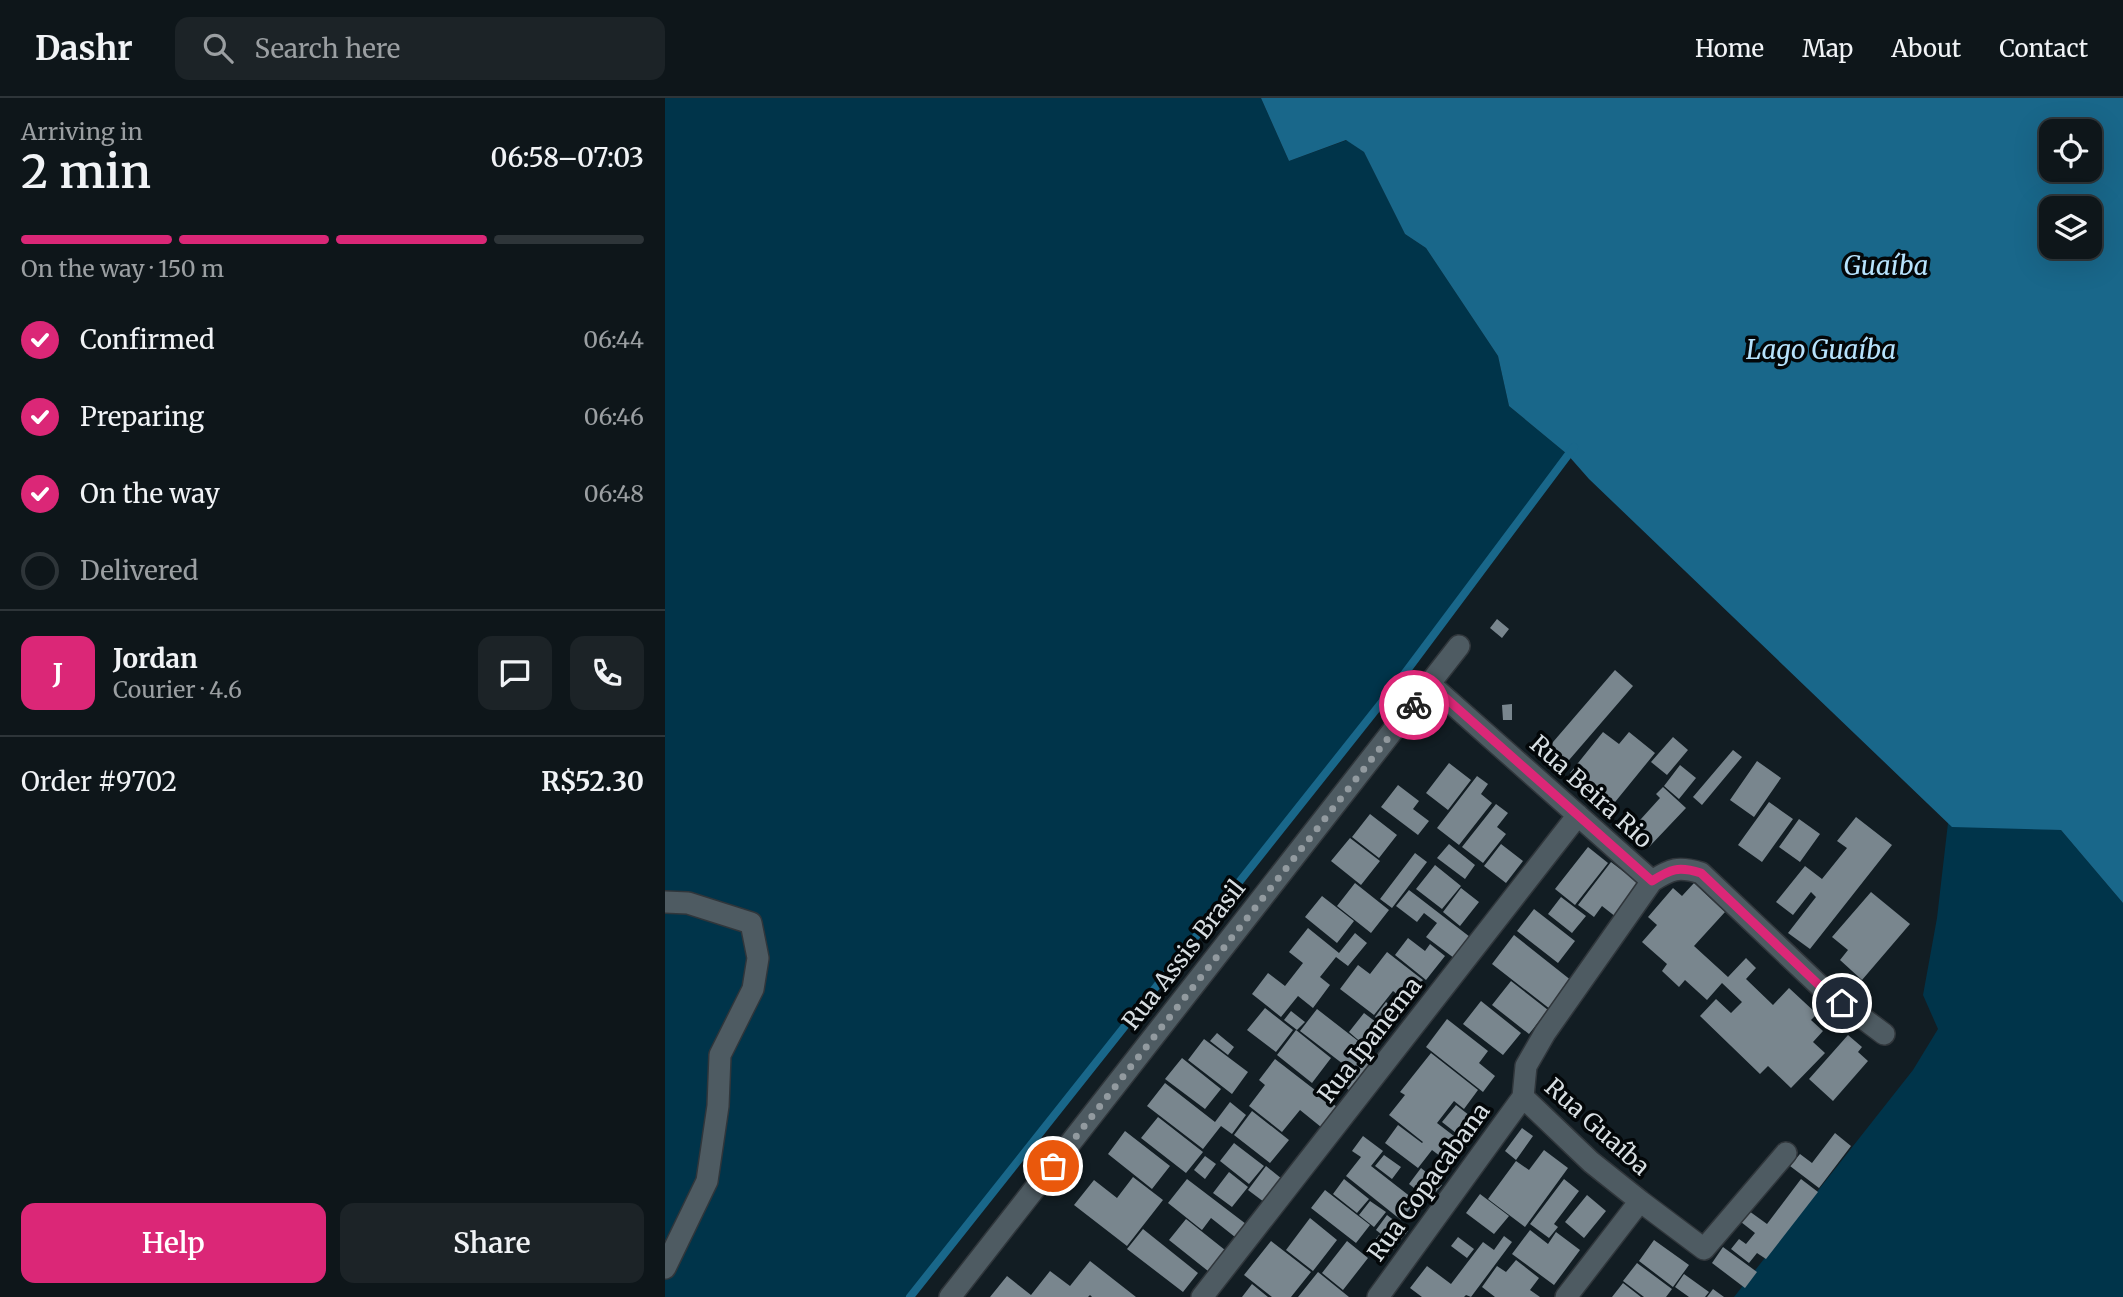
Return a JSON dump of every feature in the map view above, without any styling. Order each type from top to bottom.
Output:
[{"type":"street","name":"Rua Assis Brasil","points":[[950,1297],[1459,646]]},
{"type":"street","name":"Rua Beira Rio","points":[[1430,684],[1652,881],[1669,870],[1685,868],[1701,873],[1821,987],[1884,1034]]},
{"type":"street","name":"Rua Ipanema","points":[[1202,1297],[1579,815]]},
{"type":"street","name":"Rua Guaíba","points":[[1566,1297],[1640,1200],[1591,1162],[1523,1097],[1526,1066],[1652,881]]},
{"type":"street","points":[[665,902],[688,903],[751,923],[758,958],[753,989],[720,1055],[718,1106],[707,1181],[665,1268]]},
{"type":"street","name":"Rua Copacabana","points":[[1378,1297],[1523,1097]]},
{"type":"street","points":[[1640,1200],[1704,1249],[1786,1153]]},
{"type":"shaded area","points":[[665,98],[1261,98],[1289,161],[1347,140],[1364,152],[1405,234],[1426,248],[1498,356],[1509,406],[1567,454],[1405,673],[910,1297],[665,1297]]},
{"type":"shaded area","points":[[1948,823],[2061,830],[2123,903],[2123,1297],[1734,1297],[1913,1070],[1938,1029],[1923,995],[1937,918]]},
{"type":"water","name":"Lago Guaíba","points":[[1261,98],[2123,98],[2123,903],[2061,830],[1952,827],[1589,479],[1567,454],[1509,406],[1498,356],[1426,248],[1405,234],[1364,152],[1346,140],[1289,161]]},
{"type":"building","points":[[1497,619],[1509,629],[1502,638],[1490,628]]},
{"type":"building","points":[[1615,670],[1633,686],[1557,774],[1550,768],[1558,759],[1547,749]]},
{"type":"building","points":[[1512,704],[1512,720],[1503,720],[1502,705]]},
{"type":"building","points":[[1603,732],[1619,744],[1629,732],[1655,753],[1611,807],[1570,773]]},
{"type":"building","points":[[1673,737],[1688,750],[1667,775],[1651,762]]},
{"type":"building","points":[[1733,750],[1742,757],[1702,805],[1693,797]]},
{"type":"building","points":[[1757,761],[1781,778],[1754,817],[1730,800]]},
{"type":"building","points":[[1449,763],[1471,780],[1448,810],[1426,793]]},
{"type":"building","points":[[1680,765],[1696,778],[1679,799],[1664,786]]},
{"type":"building","points":[[1477,776],[1488,784],[1481,794],[1492,803],[1459,845],[1437,828]]},
{"type":"building","points":[[1398,785],[1419,801],[1413,809],[1429,821],[1418,835],[1381,807]]},
{"type":"building","points":[[1663,787],[1686,808],[1649,847],[1631,830],[1660,798],[1656,794]]},
{"type":"building","points":[[1769,802],[1793,819],[1762,862],[1738,845]]},
{"type":"building","points":[[1496,804],[1508,813],[1497,827],[1506,834],[1483,863],[1462,847]]},
{"type":"building","points":[[1370,814],[1397,835],[1379,858],[1352,837]]},
{"type":"building","points":[[1856,817],[1892,845],[1810,949],[1788,933],[1816,897],[1811,892],[1793,915],[1776,902],[1805,866],[1822,879],[1847,848],[1837,841]]},
{"type":"building","points":[[1799,819],[1820,834],[1800,862],[1779,847]]},
{"type":"building","points":[[1350,838],[1380,861],[1361,885],[1331,861]]},
{"type":"building","points":[[1449,844],[1475,865],[1465,879],[1437,858]]},
{"type":"building","points":[[1501,844],[1523,861],[1506,883],[1484,866]]},
{"type":"building","points":[[1588,847],[1608,863],[1575,905],[1555,889]]},
{"type":"building","points":[[1415,853],[1427,862],[1392,908],[1380,899]]},
{"type":"building","points":[[1611,862],[1641,885],[1616,917],[1602,906],[1594,917],[1578,905]]},
{"type":"building","points":[[1435,865],[1461,886],[1442,909],[1416,889]]},
{"type":"building","points":[[1355,883],[1389,910],[1371,933],[1337,906]]},
{"type":"building","points":[[1694,883],[1725,912],[1694,946],[1728,977],[1746,958],[1756,968],[1746,979],[1773,1005],[1789,988],[1817,1014],[1811,1020],[1823,1031],[1813,1042],[1825,1053],[1791,1088],[1768,1066],[1760,1074],[1700,1016],[1716,999],[1731,1013],[1742,1002],[1722,983],[1707,1000],[1685,980],[1679,987],[1662,971],[1667,964],[1642,942],[1657,925],[1648,917],[1673,888],[1682,896]]},
{"type":"building","points":[[1461,888],[1479,902],[1460,926],[1443,912]]},
{"type":"building","points":[[1409,890],[1470,937],[1454,958],[1426,937],[1437,923],[1424,913],[1417,922],[1396,906]]},
{"type":"building","points":[[1871,892],[1910,924],[1862,980],[1840,960],[1848,950],[1832,937]]},
{"type":"building","points":[[1322,896],[1354,921],[1337,943],[1305,917]]},
{"type":"building","points":[[1561,897],[1586,916],[1572,933],[1548,914]]},
{"type":"building","points":[[1534,909],[1575,941],[1558,963],[1517,931]]},
{"type":"building","points":[[1308,928],[1339,953],[1355,933],[1367,943],[1348,966],[1336,957],[1320,977],[1330,985],[1313,1008],[1298,996],[1281,1017],[1252,994],[1268,973],[1285,986],[1303,963],[1289,952]]},
{"type":"building","points":[[1514,935],[1572,981],[1550,1009],[1492,964]]},
{"type":"building","points":[[1408,938],[1425,951],[1430,944],[1445,956],[1426,980],[1395,955]]},
{"type":"building","points":[[1387,952],[1423,980],[1407,1002],[1393,991],[1374,1015],[1340,989],[1358,965],[1370,974]]},
{"type":"building","points":[[1511,981],[1548,1010],[1529,1034],[1492,1005]]},
{"type":"building","points":[[1481,1001],[1521,1033],[1503,1055],[1463,1024]]},
{"type":"building","points":[[1386,1002],[1401,1014],[1389,1029],[1375,1017]]},
{"type":"building","points":[[1265,1008],[1293,1030],[1276,1052],[1247,1030]]},
{"type":"building","points":[[1317,1009],[1362,1044],[1356,1052],[1371,1063],[1349,1090],[1332,1078],[1343,1064],[1300,1031]]},
{"type":"building","points":[[1291,1011],[1305,1022],[1297,1030],[1284,1020]]},
{"type":"building","points":[[1364,1013],[1380,1025],[1364,1045],[1349,1032]]},
{"type":"building","points":[[1447,1019],[1488,1051],[1479,1063],[1495,1076],[1483,1092],[1426,1047]]},
{"type":"building","points":[[1296,1030],[1331,1058],[1312,1083],[1277,1055]]},
{"type":"building","points":[[1217,1033],[1234,1047],[1228,1055],[1210,1041]]},
{"type":"building","points":[[1848,1035],[1862,1047],[1858,1052],[1868,1061],[1833,1101],[1809,1079]]},
{"type":"building","points":[[1204,1039],[1248,1072],[1232,1094],[1188,1060]]},
{"type":"building","points":[[1431,1053],[1478,1090],[1464,1109],[1454,1101],[1437,1123],[1467,1146],[1452,1165],[1432,1150],[1418,1168],[1385,1143],[1398,1125],[1423,1142],[1389,1115],[1405,1095],[1400,1092]]},
{"type":"building","points":[[1182,1058],[1221,1089],[1205,1109],[1165,1079]]},
{"type":"building","points":[[1275,1059],[1337,1107],[1321,1127],[1300,1110],[1282,1132],[1249,1106],[1265,1085],[1259,1080]]},
{"type":"building","points":[[1165,1083],[1215,1122],[1230,1102],[1246,1115],[1232,1134],[1221,1126],[1203,1149],[1147,1106]]},
{"type":"building","points":[[1456,1105],[1483,1126],[1470,1144],[1442,1122]]},
{"type":"building","points":[[1252,1111],[1289,1140],[1270,1163],[1234,1135]]},
{"type":"building","points":[[1158,1117],[1203,1152],[1186,1173],[1141,1138]]},
{"type":"building","points":[[1522,1128],[1533,1136],[1516,1160],[1505,1151]]},
{"type":"building","points":[[1125,1131],[1170,1166],[1152,1189],[1108,1154]]},
{"type":"building","points":[[1835,1133],[1851,1146],[1819,1188],[1790,1166],[1800,1154],[1812,1163]]},
{"type":"building","points":[[1363,1136],[1383,1151],[1371,1166],[1416,1201],[1401,1220],[1346,1176],[1361,1157],[1352,1151]]},
{"type":"building","points":[[1234,1143],[1264,1166],[1249,1184],[1220,1161]]},
{"type":"building","points":[[1544,1150],[1568,1168],[1525,1227],[1488,1199],[1516,1161],[1529,1170]]},
{"type":"building","points":[[1384,1155],[1401,1167],[1392,1179],[1375,1166]]},
{"type":"building","points":[[1205,1156],[1216,1164],[1205,1179],[1194,1170]]},
{"type":"building","points":[[1266,1166],[1282,1179],[1264,1202],[1248,1190]]},
{"type":"building","points":[[1421,1168],[1442,1185],[1429,1200],[1409,1184]]},
{"type":"building","points":[[1229,1172],[1248,1187],[1232,1207],[1213,1193]]},
{"type":"building","points":[[1133,1177],[1163,1200],[1127,1246],[1074,1205],[1094,1180],[1117,1198]]},
{"type":"building","points":[[1187,1179],[1246,1224],[1235,1237],[1211,1218],[1202,1230],[1168,1203]]},
{"type":"building","points":[[1344,1179],[1369,1199],[1357,1213],[1333,1194]]},
{"type":"building","points":[[1564,1179],[1579,1191],[1554,1224],[1558,1227],[1549,1238],[1530,1224]]},
{"type":"building","points":[[1801,1179],[1818,1192],[1766,1259],[1757,1253],[1749,1263],[1731,1249],[1739,1239],[1746,1244],[1755,1233],[1741,1222],[1749,1211],[1767,1224]]},
{"type":"building","points":[[1325,1190],[1370,1225],[1356,1243],[1311,1208]]},
{"type":"building","points":[[1480,1194],[1509,1216],[1494,1234],[1466,1213]]},
{"type":"building","points":[[1587,1195],[1606,1211],[1584,1238],[1565,1222]]},
{"type":"building","points":[[1370,1201],[1386,1212],[1374,1227],[1359,1215]]},
{"type":"building","points":[[1387,1215],[1408,1231],[1396,1246],[1376,1230]]},
{"type":"building","points":[[1310,1218],[1337,1240],[1313,1271],[1286,1250]]},
{"type":"building","points":[[1186,1219],[1225,1250],[1208,1271],[1169,1240]]},
{"type":"building","points":[[1143,1229],[1198,1273],[1183,1292],[1127,1249]]},
{"type":"building","points":[[1530,1230],[1548,1244],[1556,1232],[1580,1250],[1554,1285],[1512,1254]]},
{"type":"building","points":[[1379,1235],[1395,1248],[1382,1264],[1366,1251]]},
{"type":"building","points":[[1504,1236],[1512,1242],[1471,1297],[1422,1297],[1410,1288],[1427,1266],[1451,1284],[1483,1242],[1494,1250]]},
{"type":"building","points":[[1458,1237],[1474,1249],[1467,1258],[1451,1246]]},
{"type":"building","points":[[1654,1240],[1689,1265],[1673,1287],[1639,1261]]},
{"type":"building","points":[[1271,1241],[1311,1272],[1291,1297],[1272,1297],[1244,1275]]},
{"type":"building","points":[[1347,1241],[1368,1258],[1343,1290],[1322,1273]]},
{"type":"building","points":[[1723,1247],[1757,1272],[1745,1288],[1712,1263]]},
{"type":"building","points":[[1516,1260],[1539,1278],[1530,1290],[1540,1297],[1495,1297],[1482,1287],[1497,1266],[1506,1272]]},
{"type":"building","points":[[1090,1261],[1136,1297],[990,1297],[1007,1276],[1031,1295],[1050,1271],[1070,1286]]},
{"type":"building","points":[[1637,1263],[1672,1289],[1666,1297],[1644,1297],[1623,1281]]},
{"type":"building","points":[[1318,1272],[1349,1297],[1298,1297]]},
{"type":"building","points":[[1684,1274],[1709,1292],[1705,1297],[1689,1297],[1675,1287]]},
{"type":"building","points":[[1623,1283],[1641,1297],[1612,1297]]},
{"type":"building","points":[[1252,1284],[1268,1297],[1242,1297]]},
{"type":"building","points":[[1713,1289],[1724,1297],[1707,1297]]},
{"type":"waterway","points":[[910,1297],[1405,673],[1574,447]]},
{"type":"way so far","points":[[1053,1166],[1414,705]]},
{"type":"route","points":[[1414,705],[1430,684],[1652,881],[1669,870],[1685,868],[1701,873],[1821,987],[1842,1003]]},
{"type":"water label","name":"Guaíba","points":[[1886,266]]}]
